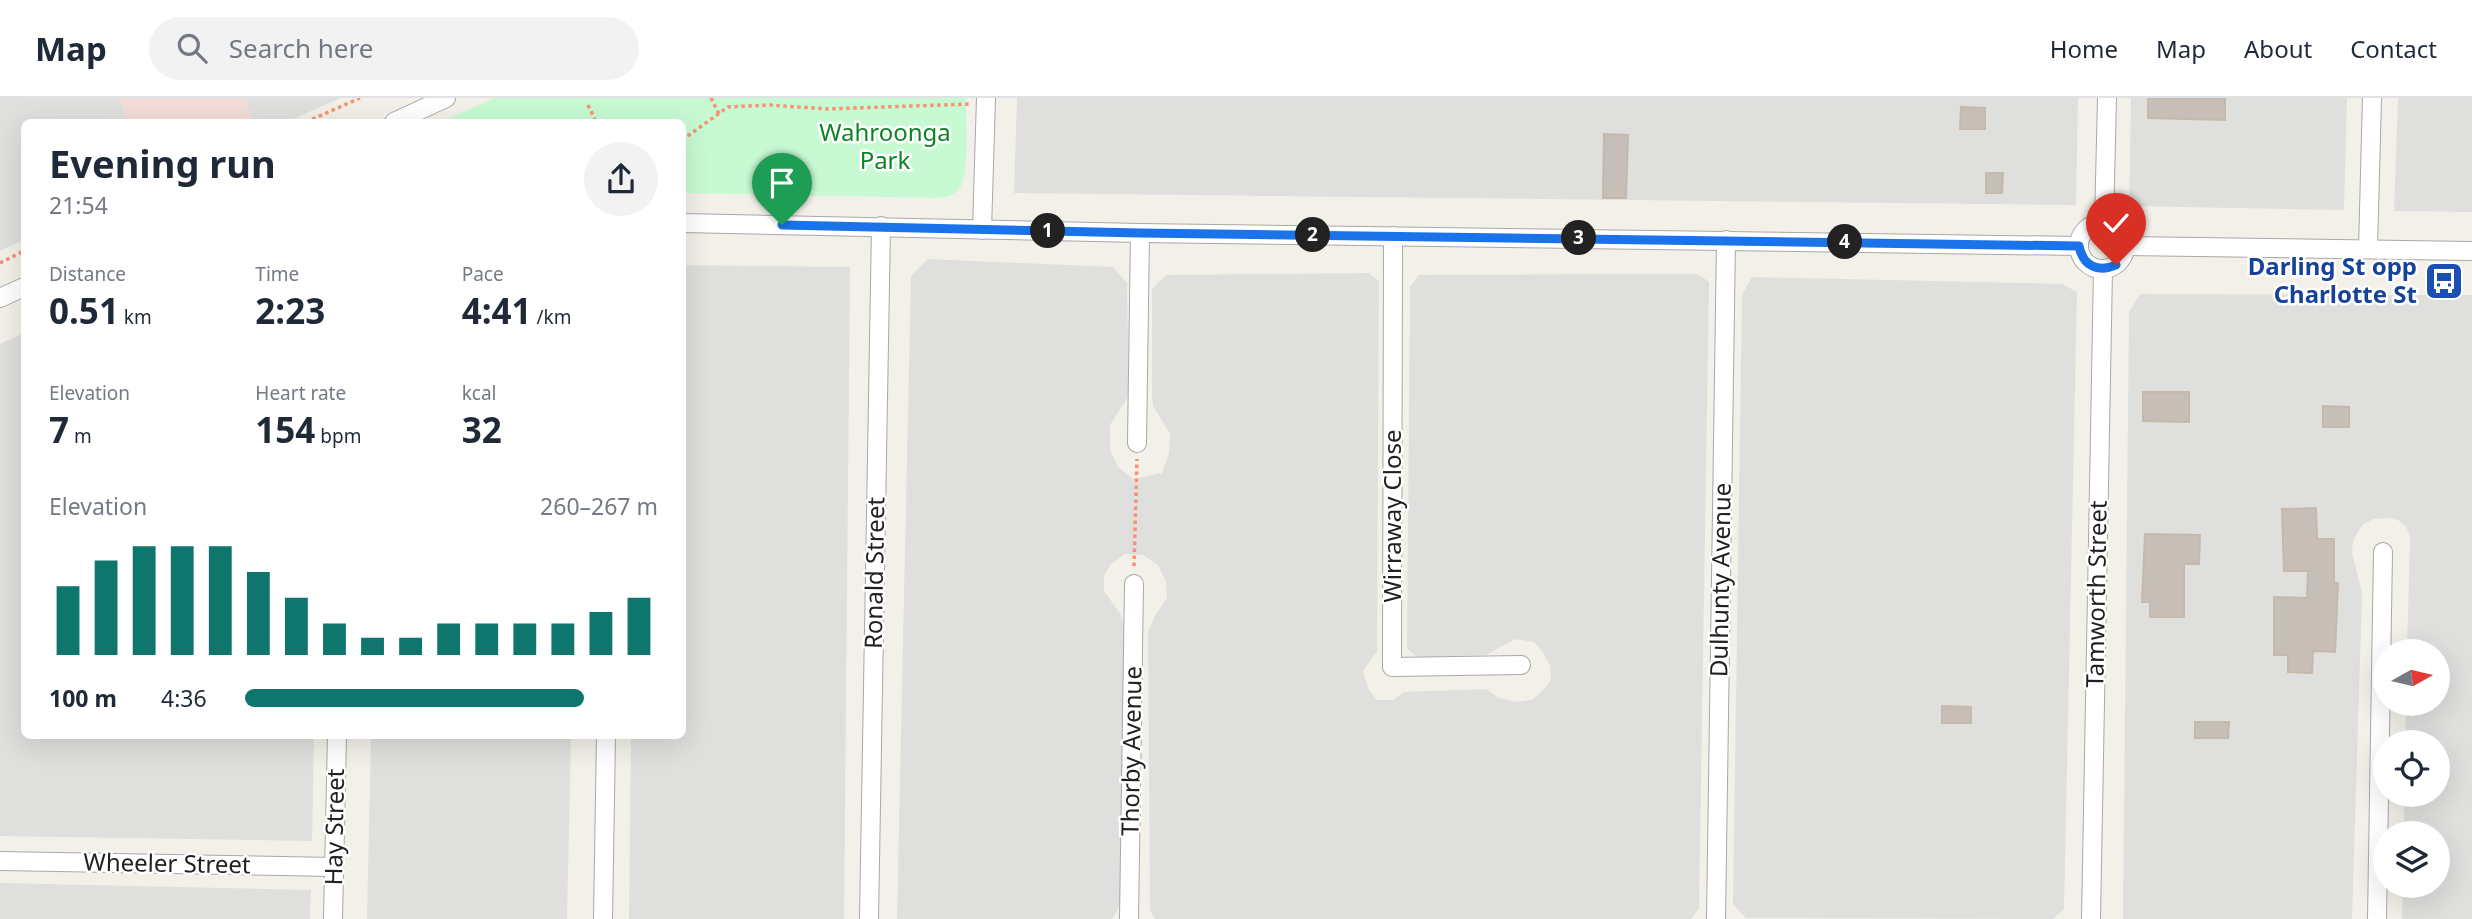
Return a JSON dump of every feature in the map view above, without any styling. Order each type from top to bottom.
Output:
[{"type":"street","points":[[400,119],[446,98]]},
{"type":"street","points":[[2104,223],[2106,98]]},
{"type":"street","points":[[2368,249],[2372,98]]},
{"type":"street","points":[[982,230],[986,101]]},
{"type":"street","points":[[686,223],[1140,233],[2079,246]]},
{"type":"street","points":[[2104,223],[2117,228],[2125,246],[2121,260],[2116,265],[2103,269],[2089,265],[2079,246],[2084,232],[2104,223]]},
{"type":"street","name":"Ronald Street","points":[[869,919],[881,226]]},
{"type":"street","points":[[1137,443],[1140,233]]},
{"type":"street","name":"Wirraway Close","points":[[1393,236],[1392,667],[1521,666]]},
{"type":"street","name":"Dulhunty Avenue","points":[[1716,919],[1726,240]]},
{"type":"street","points":[[2125,246],[2472,251]]},
{"type":"street","name":"Tamworth Street","points":[[2091,919],[2103,269]]},
{"type":"street","points":[[0,298],[21,288]]},
{"type":"street","points":[[2377,919],[2383,552]]},
{"type":"street","name":"Thorby Avenue","points":[[1129,919],[1134,584]]},
{"type":"street","name":"Hay Street","points":[[333,919],[337,739]]},
{"type":"street","points":[[603,919],[606,739]]},
{"type":"street","name":"Wheeler Street","points":[[0,861],[334,867]]},
{"type":"path","points":[[313,119],[359,98]]},
{"type":"path","points":[[710,98],[719,114]]},
{"type":"path","points":[[686,137],[728,107],[770,105],[828,109],[986,101]]},
{"type":"path","points":[[588,105],[595,119]]},
{"type":"path","points":[[0,262],[21,252]]},
{"type":"path","points":[[1134,584],[1137,443]]},
{"type":"shaded area","points":[[0,98],[120,98],[127,119],[21,119],[21,241],[0,251]]},
{"type":"shaded area","points":[[120,98],[245,98],[252,119],[127,119]]},
{"type":"shaded area","points":[[245,98],[340,98],[294,119],[252,119]]},
{"type":"shaded area","points":[[1017,98],[2078,98],[2076,205],[1014,193]]},
{"type":"shaded area","points":[[2131,98],[2347,98],[2344,210],[2129,206]]},
{"type":"shaded area","points":[[2398,98],[2472,98],[2472,212],[2394,211]]},
{"type":"shaded area","points":[[928,259],[1113,267],[1127,283],[1129,395],[1110,425],[1110,449],[1118,467],[1133,479],[1162,473],[1169,453],[1170,434],[1153,406],[1152,395],[1152,289],[1166,275],[1369,273],[1379,281],[1377,651],[1363,671],[1369,690],[1377,700],[1393,700],[1404,692],[1486,689],[1499,698],[1517,702],[1532,700],[1551,679],[1550,665],[1534,642],[1516,639],[1486,655],[1418,657],[1407,649],[1410,287],[1419,275],[1698,274],[1709,282],[1699,908],[1691,919],[1155,919],[1150,910],[1148,632],[1167,598],[1166,582],[1158,565],[1143,555],[1125,554],[1111,564],[1104,576],[1104,591],[1121,615],[1126,635],[1120,906],[1112,919],[897,919],[911,276]]},
{"type":"shaded area","points":[[686,265],[850,267],[844,919],[629,919],[631,739],[686,739]]},
{"type":"shaded area","points":[[1752,277],[2062,284],[2077,292],[2064,909],[2053,919],[1746,918],[1733,904],[1742,295]]},
{"type":"shaded area","points":[[2140,294],[2472,295],[2472,919],[2402,919],[2403,898],[2450,898],[2450,821],[2404,821],[2404,807],[2450,807],[2450,730],[2405,730],[2406,716],[2450,716],[2450,639],[2407,639],[2410,537],[2406,526],[2398,520],[2387,518],[2373,519],[2362,525],[2353,541],[2352,552],[2362,593],[2352,919],[2123,919],[2129,312]]},
{"type":"shaded area","points":[[21,334],[21,739],[314,739],[312,841],[0,836],[0,344]]},
{"type":"shaded area","points":[[371,739],[571,739],[567,919],[367,919]]},
{"type":"shaded area","points":[[0,883],[311,890],[310,919],[0,919]]},
{"type":"green space","name":"Wahroonga Park","points":[[494,98],[966,98],[965,172],[957,191],[950,196],[938,198],[686,193],[686,119],[448,119]]},
{"type":"building","points":[[2148,98],[2225,98],[2225,120],[2148,118]]},
{"type":"building","points":[[1961,107],[1985,108],[1985,129],[1960,129]]},
{"type":"building","points":[[1604,134],[1628,135],[1626,198],[1603,198]]},
{"type":"building","points":[[1986,173],[2003,173],[2002,193],[1986,193]]},
{"type":"building","points":[[2143,392],[2189,392],[2189,422],[2143,421]]},
{"type":"building","points":[[2323,406],[2349,407],[2349,427],[2323,427]]},
{"type":"building","points":[[2316,508],[2317,539],[2334,539],[2334,583],[2338,583],[2335,652],[2313,651],[2312,673],[2288,672],[2288,655],[2274,655],[2274,597],[2307,598],[2308,571],[2284,571],[2282,509]]},
{"type":"building","points":[[2145,534],[2200,535],[2199,564],[2184,564],[2184,617],[2150,617],[2150,602],[2142,602]]},
{"type":"building","points":[[1942,706],[1971,707],[1971,723],[1942,723]]},
{"type":"building","points":[[2195,722],[2229,722],[2228,738],[2195,738]]},
{"type":"place","name":"Darling St opp Charlotte St","points":[[2444,281]]},
{"type":"route","points":[[782,225],[1140,233],[2079,246],[2089,265],[2103,269],[2116,265]]}]
